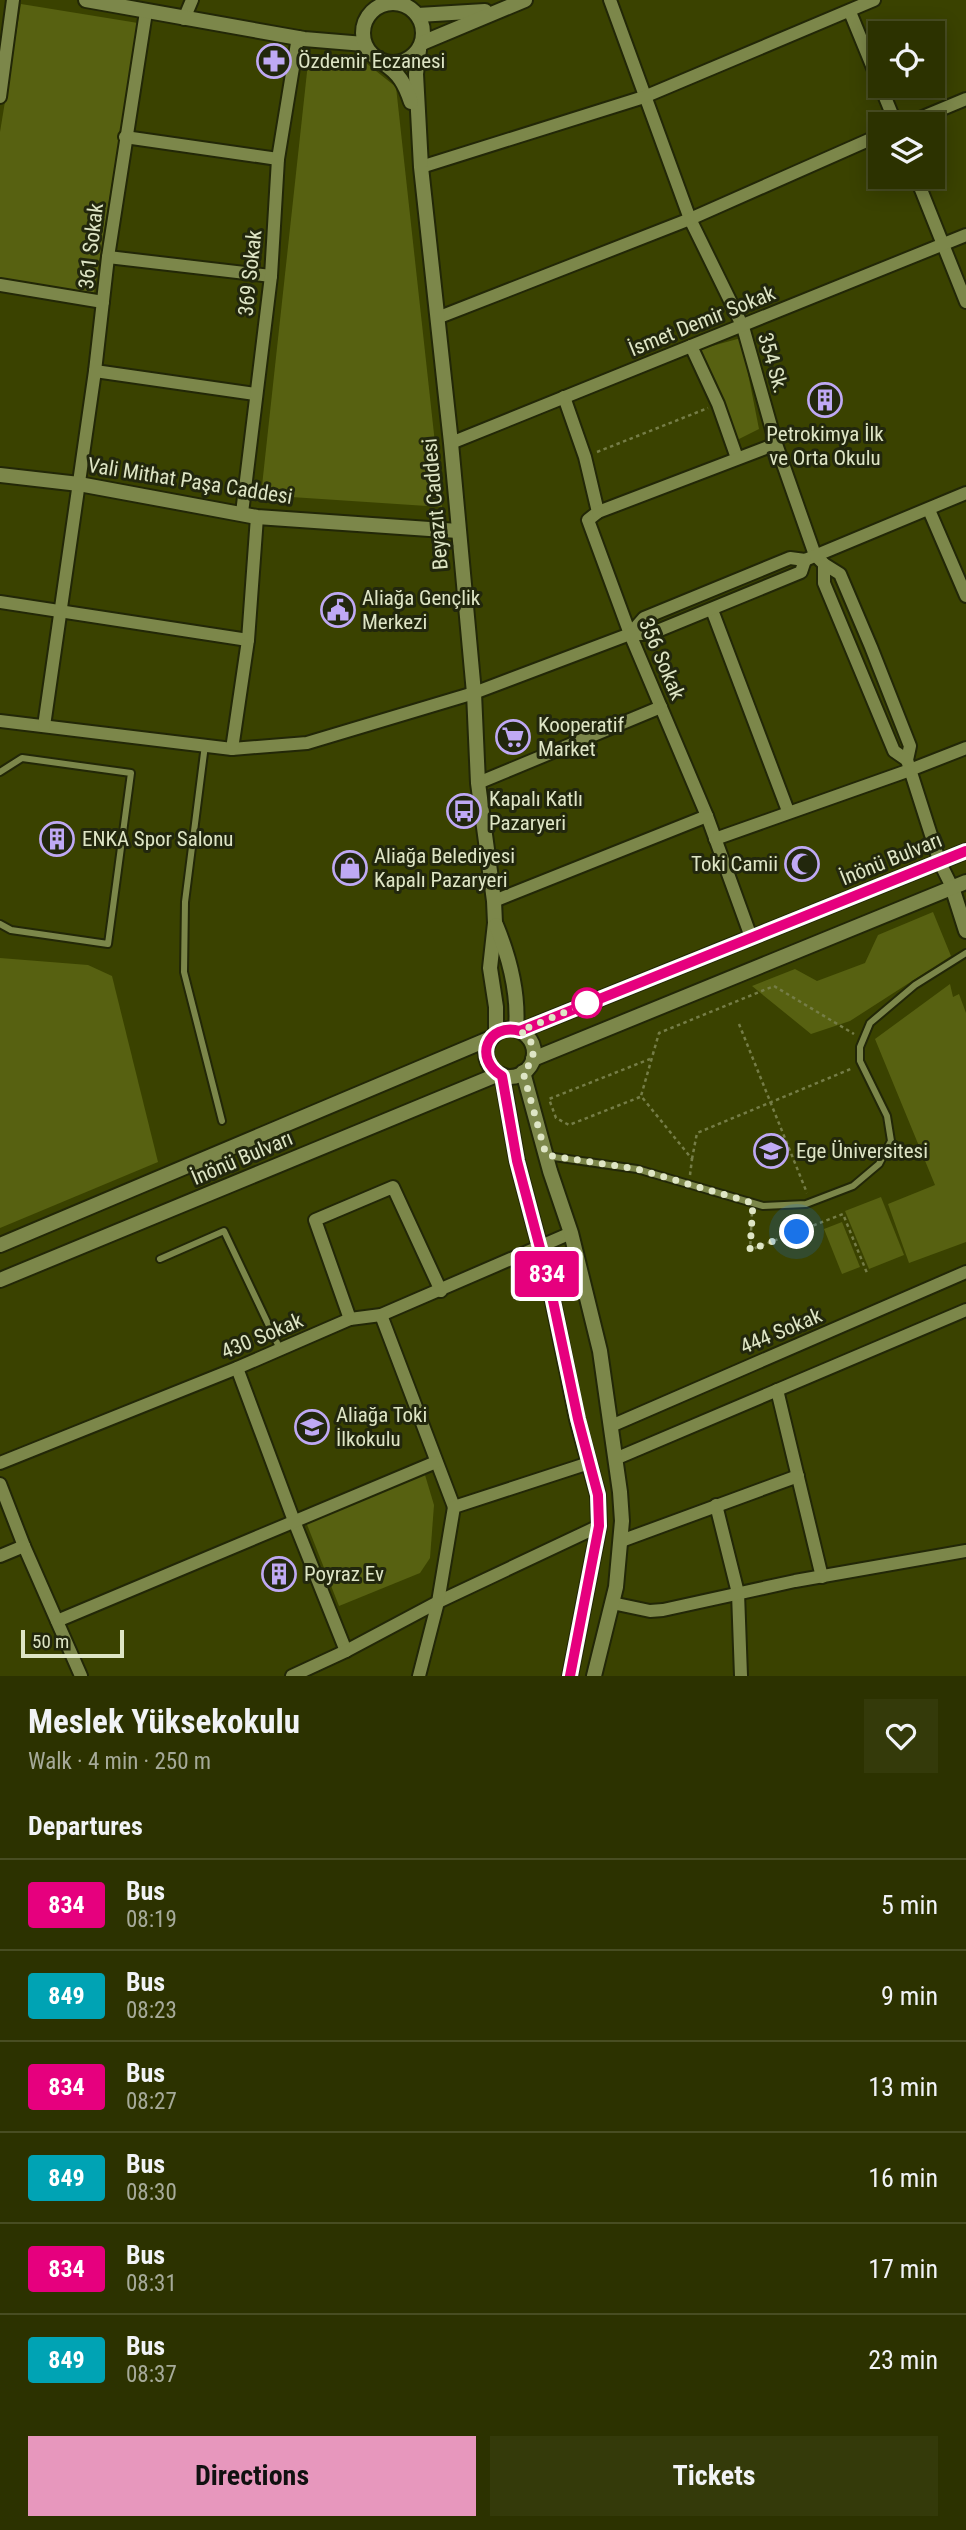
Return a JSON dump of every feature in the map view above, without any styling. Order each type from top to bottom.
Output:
[{"type":"street","points":[[0,96],[13,0]]},
{"type":"street","points":[[86,0],[184,19],[275,32],[363,39]]},
{"type":"street","points":[[184,19],[192,0]]},
{"type":"street","points":[[367,0],[363,39],[378,60],[396,71],[406,85],[417,123]]},
{"type":"street","points":[[378,60],[398,64],[408,60],[421,47],[497,10],[525,0]]},
{"type":"street","name":"354 Sk.","points":[[610,0],[690,219],[743,327],[776,444],[814,560],[894,751],[908,765]]},
{"type":"street","points":[[421,167],[644,97],[848,6],[874,0]]},
{"type":"street","points":[[367,17],[381,5],[400,2],[418,15],[424,34],[416,74],[417,123]]},
{"type":"street","points":[[848,6],[890,112]]},
{"type":"street","points":[[418,15],[497,10]]},
{"type":"street","name":"361 Sokak","points":[[79,485],[108,257],[146,12]]},
{"type":"street","points":[[275,32],[298,37],[363,39]]},
{"type":"street","name":"369 Sokak","points":[[232,748],[248,640],[255,394],[271,276],[278,159],[298,37]]},
{"type":"street","points":[[935,112],[966,99]]},
{"type":"street","name":"Beyazıt Caddesi","points":[[417,123],[451,443],[474,693],[478,783],[494,901],[495,923],[490,968],[496,1007],[493,1035]]},
{"type":"street","points":[[125,137],[278,159]]},
{"type":"street","points":[[438,318],[690,219],[868,140]]},
{"type":"street","points":[[921,189],[966,302]]},
{"type":"street","name":"İsmet Demir Sokak","points":[[451,443],[966,235]]},
{"type":"street","points":[[108,257],[271,276]]},
{"type":"street","points":[[0,285],[103,302]]},
{"type":"street","points":[[691,346],[718,404],[737,458]]},
{"type":"street","points":[[95,372],[255,394]]},
{"type":"street","name":"356 Sokak","points":[[564,397],[585,457],[598,512],[588,520],[630,634],[707,816],[751,937]]},
{"type":"street","points":[[598,512],[776,444]]},
{"type":"street","name":"Vali Mithat Paşa Caddesi","points":[[0,475],[79,485],[250,515],[458,531]]},
{"type":"street","points":[[44,726],[79,485]]},
{"type":"street","points":[[0,721],[232,748],[307,743],[474,693],[630,634],[650,634],[801,572],[814,560],[966,493]]},
{"type":"street","points":[[929,510],[966,596]]},
{"type":"street","points":[[630,634],[644,618],[790,558],[814,560]]},
{"type":"street","name":"354 Sk.","points":[[814,560],[840,574],[910,746],[908,765],[940,863],[959,885]]},
{"type":"street","points":[[0,602],[248,640]]},
{"type":"street","points":[[712,610],[788,811]]},
{"type":"street","points":[[478,783],[661,707]]},
{"type":"street","points":[[715,839],[908,765],[966,748]]},
{"type":"street","points":[[494,901],[707,816]]},
{"type":"street","name":"İnönü Bulvarı","points":[[518,1030],[966,851]]},
{"type":"street","points":[[533,1059],[959,885],[966,931]]},
{"type":"street","name":"Beyazıt Caddesi","points":[[495,923],[508,956],[518,1007],[518,1030]]},
{"type":"street","points":[[500,1075],[517,1076],[533,1059],[530,1040],[518,1030],[502,1030],[493,1035],[486,1058],[500,1075],[517,1161],[549,1282],[578,1419],[598,1495],[599,1526],[569,1676]]},
{"type":"street","name":"İnönü Bulvarı","points":[[0,1245],[493,1035]]},
{"type":"street","points":[[523,1072],[571,1233],[600,1351],[615,1459],[622,1521],[621,1541],[616,1587],[594,1676]]},
{"type":"street","name":"İnönü Bulvarı","points":[[0,1280],[500,1075]]},
{"type":"street","points":[[349,1319],[315,1220],[393,1187],[441,1291]]},
{"type":"street","name":"430 Sokak","points":[[0,1463],[237,1368],[349,1319],[381,1315],[441,1291],[538,1245],[571,1233]]},
{"type":"street","name":"444 Sokak","points":[[611,1426],[966,1272]]},
{"type":"street","points":[[615,1459],[966,1310]]},
{"type":"street","points":[[381,1315],[454,1507],[439,1602],[419,1676]]},
{"type":"street","points":[[237,1368],[346,1651]]},
{"type":"street","points":[[777,1390],[822,1577]]},
{"type":"street","points":[[57,1621],[436,1462]]},
{"type":"street","points":[[454,1507],[589,1463]]},
{"type":"street","points":[[621,1541],[798,1476]]},
{"type":"street","points":[[0,1484],[81,1676]]},
{"type":"street","points":[[716,1505],[738,1593],[741,1676]]},
{"type":"street","points":[[292,1676],[599,1526]]},
{"type":"street","points":[[0,1556],[24,1546]]},
{"type":"street","points":[[612,1603],[650,1611],[966,1551]]},
{"type":"lane","points":[[205,745],[185,902],[184,972],[222,1121]]},
{"type":"lane","points":[[0,772],[22,758],[131,773],[108,944],[11,930],[0,924]]},
{"type":"lane","points":[[546,1155],[637,1169],[763,1206],[811,1202],[853,1186],[879,1164],[891,1142],[887,1116],[861,1064],[860,1047],[870,1023],[915,985],[966,953]]},
{"type":"lane","points":[[160,1259],[224,1231],[280,1349]]},
{"type":"path","points":[[585,457],[718,404]]},
{"type":"path","points":[[640,1097],[659,1033],[774,986],[863,1040]]},
{"type":"path","points":[[739,1024],[811,1202]]},
{"type":"path","points":[[640,1097],[569,1125],[556,1118],[549,1099],[650,1059]]},
{"type":"path","points":[[689,1184],[697,1133],[861,1064]]},
{"type":"path","points":[[640,1097],[692,1159]]},
{"type":"path","points":[[753,1203],[750,1250],[844,1214],[867,1273]]},
{"type":"green space","points":[[21,4],[138,23],[94,293],[0,278],[0,132]]},
{"type":"green space","points":[[361,59],[396,87],[442,507],[261,495],[308,63]]},
{"type":"green space","points":[[741,338],[759,429],[737,440],[701,349]]},
{"type":"green space","points":[[933,912],[951,956],[850,1021],[811,1034],[752,986],[795,969],[817,981],[865,963],[878,935]]},
{"type":"green space","points":[[0,958],[88,965],[112,976],[158,1162],[0,1228]]},
{"type":"green space","points":[[950,984],[953,997],[959,994],[966,1013],[966,1242],[909,1263],[888,1204],[935,1185],[875,1039]]},
{"type":"green space","points":[[881,1197],[904,1255],[869,1269],[845,1211]]},
{"type":"green space","points":[[842,1222],[860,1267],[842,1274],[824,1229]]},
{"type":"green space","points":[[425,1475],[434,1505],[430,1558],[420,1573],[339,1606],[306,1522]]},
{"type":"bus line","name":"834","points":[[570,1676],[599,1526],[598,1495],[578,1419],[549,1282],[517,1161],[502,1076],[493,1070],[486,1058],[487,1044],[502,1030],[520,1031],[966,851]]},
{"type":"place","name":"Özdemir Eczanesi","points":[[274,61]]},
{"type":"place","name":"Petrokimya İlk ve Orta Okulu","points":[[825,400]]},
{"type":"place","name":"Aliağa Gençlik Merkezi","points":[[338,610]]},
{"type":"place","name":"Kooperatif Market","points":[[513,737]]},
{"type":"place","name":"Kapalı Katlı Pazaryeri","points":[[464,811]]},
{"type":"place","name":"ENKA Spor Salonu","points":[[57,839]]},
{"type":"place","name":"Toki Camii","points":[[802,864]]},
{"type":"place","name":"Aliağa Belediyesi Kapalı Pazaryeri","points":[[350,868]]},
{"type":"place","name":"Ege Üniversitesi","points":[[771,1151]]},
{"type":"place","name":"Aliağa Toki İlkokulu","points":[[312,1427]]},
{"type":"place","name":"Poyraz Ev","points":[[279,1574]]},
{"type":"route","points":[[587,1003],[520,1031],[526,1034],[533,1046],[533,1059],[523,1072],[546,1155],[637,1169],[753,1203],[750,1250],[797,1232]]}]
